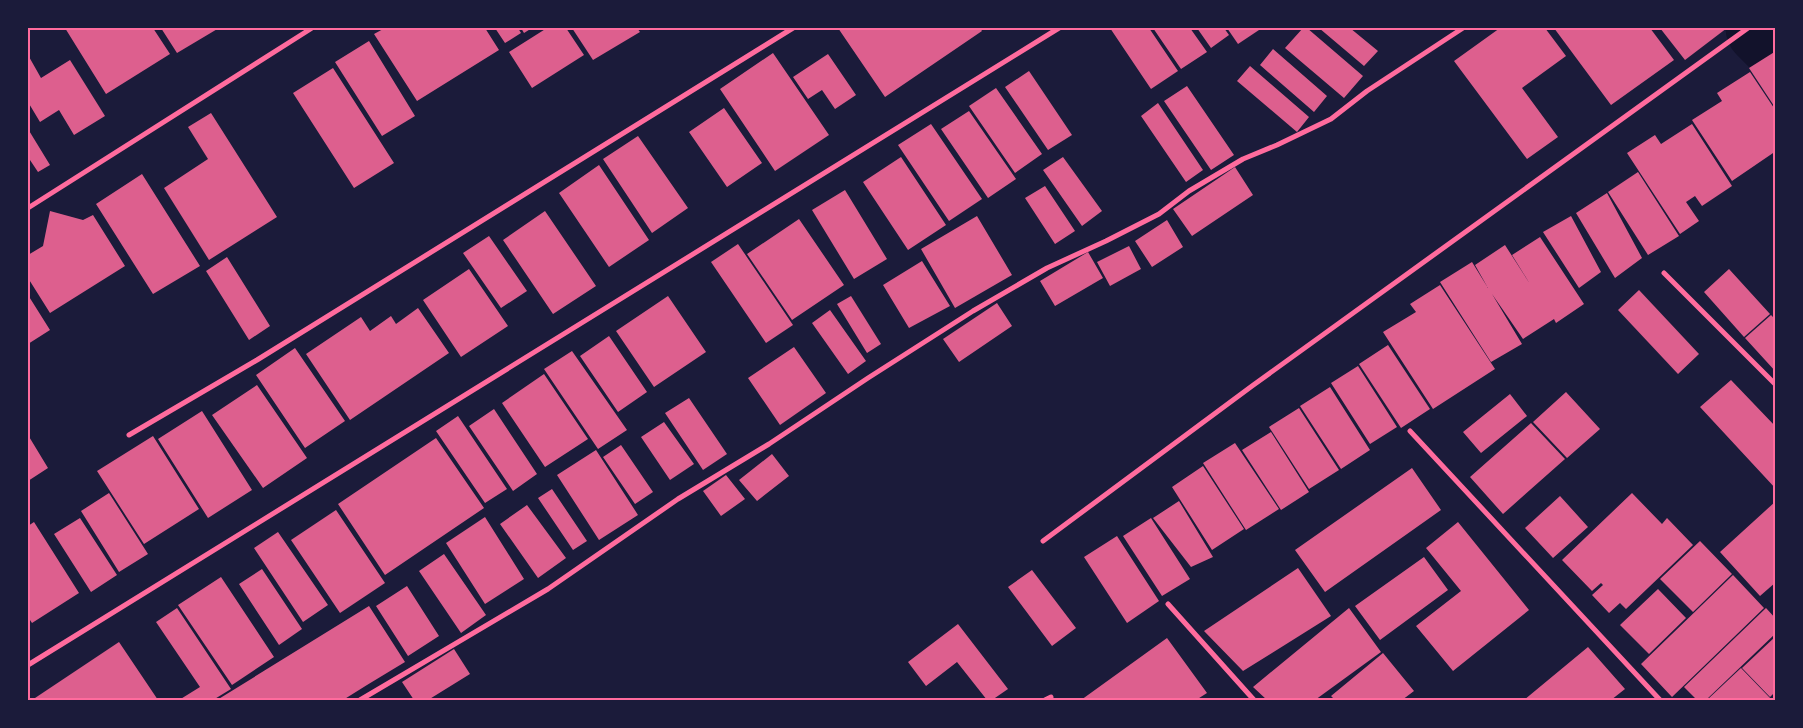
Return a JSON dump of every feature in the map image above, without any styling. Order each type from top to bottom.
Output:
[{"type":"street","points":[[28,208],[312,28]]},
{"type":"street","points":[[129,435],[265,355],[793,28]]},
{"type":"street","points":[[28,665],[1059,28]]},
{"type":"street","points":[[360,700],[548,589],[678,499],[769,444],[973,310],[1047,268],[1106,242],[1159,214],[1189,191],[1243,159],[1331,119],[1367,91],[1463,28]]},
{"type":"street","points":[[1043,541],[1252,386],[1748,28]]},
{"type":"street","points":[[1664,273],[1776,386]]},
{"type":"street","points":[[1410,431],[1660,700]]},
{"type":"street","points":[[1168,604],[1254,700]]},
{"type":"street","points":[[1046,700],[1051,697]]},
{"type":"building","points":[[65,28],[153,28],[170,54],[106,94]]},
{"type":"building","points":[[161,28],[219,28],[177,53]]},
{"type":"building","points":[[385,28],[485,28],[499,50],[417,101],[374,34]]},
{"type":"building","points":[[495,28],[518,28],[521,33],[505,43]]},
{"type":"building","points":[[521,28],[532,28],[524,33]]},
{"type":"building","points":[[547,28],[566,28],[584,55],[532,88],[509,52]]},
{"type":"building","points":[[572,28],[637,28],[640,32],[593,60]]},
{"type":"building","points":[[838,28],[980,28],[982,31],[885,97]]},
{"type":"building","points":[[1110,28],[1149,28],[1178,71],[1151,89]]},
{"type":"building","points":[[1153,28],[1190,28],[1207,52],[1181,69]]},
{"type":"building","points":[[1197,28],[1224,28],[1229,35],[1211,48]]},
{"type":"building","points":[[1227,28],[1262,28],[1238,44]]},
{"type":"building","points":[[1303,28],[1307,28],[1363,76],[1344,98],[1285,48]]},
{"type":"building","points":[[1319,28],[1350,28],[1378,51],[1364,66]]},
{"type":"building","points":[[1500,28],[1545,28],[1566,56],[1522,88],[1558,137],[1527,159],[1454,61]]},
{"type":"building","points":[[1554,28],[1650,28],[1674,60],[1611,105]]},
{"type":"building","points":[[1660,28],[1727,28],[1685,60]]},
{"type":"building","points":[[369,41],[415,116],[382,136],[335,62]]},
{"type":"building","points":[[1273,49],[1327,96],[1314,112],[1260,65]]},
{"type":"building","points":[[1776,51],[1776,109],[1749,68]]},
{"type":"building","points":[[773,53],[829,135],[775,171],[720,89]]},
{"type":"building","points":[[828,54],[856,95],[835,109],[822,90],[808,99],[793,77]]},
{"type":"building","points":[[28,55],[41,78],[70,60],[105,116],[74,135],[59,110],[40,122],[28,102]]},
{"type":"building","points":[[1250,66],[1309,117],[1297,132],[1237,81]]},
{"type":"building","points":[[333,68],[394,163],[354,188],[293,93]]},
{"type":"building","points":[[1029,71],[1072,135],[1048,150],[1005,87]]},
{"type":"building","points":[[1750,72],[1776,111],[1776,151],[1732,181],[1692,120],[1722,101],[1717,93]]},
{"type":"building","points":[[1187,86],[1234,155],[1211,170],[1164,101]]},
{"type":"building","points":[[996,88],[1042,154],[1015,173],[969,106]]},
{"type":"building","points":[[1158,103],[1203,170],[1186,182],[1141,116]]},
{"type":"building","points":[[724,108],[762,163],[727,187],[689,132]]},
{"type":"building","points":[[969,111],[1016,179],[988,198],[941,129]]},
{"type":"building","points":[[211,113],[277,217],[209,260],[164,188],[208,159],[188,127]]},
{"type":"building","points":[[931,124],[982,199],[949,221],[898,145]]},
{"type":"building","points":[[1692,124],[1732,186],[1702,206],[1695,196],[1686,202],[1699,221],[1680,234],[1627,153],[1655,135],[1661,144]]},
{"type":"building","points":[[28,129],[50,165],[38,172],[30,160],[28,161]]},
{"type":"building","points":[[638,136],[688,208],[652,233],[603,159]]},
{"type":"building","points":[[901,157],[946,225],[908,250],[863,182]]},
{"type":"building","points":[[1063,157],[1102,211],[1082,226],[1043,170]]},
{"type":"building","points":[[599,165],[649,240],[609,267],[559,193]]},
{"type":"building","points":[[1235,167],[1253,195],[1192,236],[1173,209]]},
{"type":"building","points":[[1638,172],[1679,236],[1648,255],[1608,192]]},
{"type":"building","points":[[142,174],[200,266],[153,294],[96,204]]},
{"type":"building","points":[[1045,186],[1075,231],[1055,244],[1025,198]]},
{"type":"building","points":[[845,190],[887,259],[854,279],[812,210]]},
{"type":"building","points":[[1607,193],[1642,258],[1615,278],[1576,213]]},
{"type":"building","points":[[50,211],[83,220],[93,215],[125,266],[50,313],[28,278],[28,255],[43,246]]},
{"type":"building","points":[[545,211],[596,286],[553,314],[503,240]]},
{"type":"building","points":[[977,216],[1012,275],[955,308],[921,249]]},
{"type":"building","points":[[1571,216],[1601,272],[1579,288],[1543,232]]},
{"type":"building","points":[[799,219],[844,285],[792,320],[747,254]]},
{"type":"building","points":[[1167,220],[1183,247],[1152,267],[1135,241]]},
{"type":"building","points":[[489,236],[527,291],[501,308],[463,253]]},
{"type":"building","points":[[1540,237],[1584,304],[1556,323],[1554,319],[1523,339],[1492,294],[1522,344],[1491,362],[1440,282],[1472,262],[1488,288],[1475,265],[1505,245],[1530,284],[1512,255]]},
{"type":"building","points":[[738,244],[793,325],[766,343],[711,262]]},
{"type":"building","points":[[1129,246],[1141,269],[1110,286],[1097,262]]},
{"type":"building","points":[[1088,252],[1103,278],[1055,306],[1040,281]]},
{"type":"building","points":[[227,257],[270,326],[249,340],[206,271]]},
{"type":"building","points":[[922,261],[950,306],[909,328],[883,285]]},
{"type":"building","points":[[469,269],[508,326],[461,357],[423,300]]},
{"type":"building","points":[[1729,269],[1770,314],[1744,337],[1704,292]]},
{"type":"building","points":[[1440,285],[1495,369],[1433,409],[1383,332],[1416,312],[1410,304]]},
{"type":"building","points":[[1639,290],[1699,354],[1678,374],[1618,310]]},
{"type":"building","points":[[28,295],[50,330],[28,344]]},
{"type":"building","points":[[668,296],[706,352],[654,387],[616,331]]},
{"type":"building","points":[[851,296],[881,344],[867,353],[837,304]]},
{"type":"building","points":[[997,303],[1012,326],[959,362],[943,339]]},
{"type":"building","points":[[418,308],[449,353],[350,420],[306,354],[361,317],[370,331],[391,316],[396,324]]},
{"type":"building","points":[[830,310],[866,361],[848,374],[812,323]]},
{"type":"building","points":[[1771,315],[1776,320],[1776,372],[1745,338]]},
{"type":"building","points":[[609,336],[647,392],[618,412],[580,356]]},
{"type":"building","points":[[1388,345],[1430,409],[1401,428],[1359,364]]},
{"type":"building","points":[[794,347],[826,393],[780,425],[748,378]]},
{"type":"building","points":[[295,348],[345,421],[305,448],[256,375]]},
{"type":"building","points":[[572,351],[627,430],[598,449],[544,369]]},
{"type":"building","points":[[1358,366],[1397,427],[1370,444],[1331,383]]},
{"type":"building","points":[[544,374],[588,439],[545,467],[502,403]]},
{"type":"building","points":[[1731,380],[1776,427],[1776,489],[1700,407]]},
{"type":"building","points":[[257,385],[307,458],[263,488],[212,415]]},
{"type":"building","points":[[1330,387],[1370,450],[1341,469],[1300,406]]},
{"type":"building","points":[[1566,392],[1600,429],[1567,458],[1533,422]]},
{"type":"building","points":[[1510,394],[1527,416],[1481,453],[1463,432]]},
{"type":"building","points":[[689,398],[727,454],[703,470],[665,413]]},
{"type":"building","points":[[1299,408],[1339,470],[1309,489],[1269,427]]},
{"type":"building","points":[[494,409],[537,474],[513,491],[469,426]]},
{"type":"building","points":[[202,411],[252,490],[208,518],[158,439]]},
{"type":"building","points":[[458,416],[507,489],[485,503],[436,431]]},
{"type":"building","points":[[664,422],[694,464],[670,480],[641,437]]},
{"type":"building","points":[[1531,423],[1565,459],[1503,514],[1470,477]]},
{"type":"building","points":[[1271,432],[1309,492],[1281,510],[1242,450]]},
{"type":"building","points":[[28,435],[48,468],[28,481]]},
{"type":"building","points":[[153,436],[199,509],[144,544],[97,471]]},
{"type":"building","points":[[436,438],[484,508],[385,575],[338,504]]},
{"type":"building","points":[[1235,443],[1279,509],[1246,530],[1203,463]]},
{"type":"building","points":[[621,445],[653,492],[635,504],[603,457]]},
{"type":"building","points":[[596,450],[638,515],[599,540],[557,475]]},
{"type":"building","points":[[772,454],[789,476],[757,501],[739,480]]},
{"type":"building","points":[[1203,466],[1244,529],[1212,550],[1172,487]]},
{"type":"building","points":[[1412,468],[1441,510],[1325,592],[1295,550]]},
{"type":"building","points":[[726,475],[745,499],[721,516],[703,491]]},
{"type":"building","points":[[552,489],[587,541],[573,550],[538,498]]},
{"type":"building","points":[[109,493],[148,554],[119,572],[81,511]]},
{"type":"building","points":[[1632,493],[1662,524],[1667,518],[1693,545],[1626,609],[1620,603],[1609,613],[1592,595],[1603,585],[1601,583],[1592,591],[1562,560]]},
{"type":"building","points":[[1560,496],[1588,527],[1553,558],[1525,528]]},
{"type":"building","points":[[1179,501],[1213,557],[1191,567],[1153,518]]},
{"type":"building","points":[[1776,501],[1776,582],[1760,596],[1720,552]]},
{"type":"building","points":[[527,505],[566,558],[538,578],[500,524]]},
{"type":"building","points":[[336,510],[385,583],[340,613],[291,540]]},
{"type":"building","points":[[485,517],[524,579],[485,604],[446,543]]},
{"type":"building","points":[[80,518],[117,575],[91,592],[54,534]]},
{"type":"building","points":[[1151,518],[1190,579],[1162,596],[1123,536]]},
{"type":"building","points":[[34,522],[79,593],[32,623],[28,617],[28,526]]},
{"type":"building","points":[[1458,522],[1529,610],[1453,671],[1416,626],[1461,591],[1426,548]]},
{"type":"building","points":[[278,532],[328,605],[303,622],[254,548]]},
{"type":"building","points":[[1117,536],[1159,601],[1127,623],[1084,557]]},
{"type":"building","points":[[1700,541],[1732,574],[1693,612],[1660,579]]},
{"type":"building","points":[[444,554],[486,615],[461,633],[419,571]]},
{"type":"building","points":[[1424,557],[1448,590],[1380,640],[1355,606]]},
{"type":"building","points":[[1298,568],[1331,616],[1243,671],[1204,631]]},
{"type":"building","points":[[262,569],[302,629],[279,645],[239,584]]},
{"type":"building","points":[[1032,570],[1076,628],[1052,646],[1008,587]]},
{"type":"building","points":[[1733,575],[1764,608],[1672,697],[1641,664]]},
{"type":"building","points":[[221,577],[274,657],[232,685],[178,605]]},
{"type":"building","points":[[407,586],[439,636],[408,656],[376,606]]},
{"type":"building","points":[[1658,589],[1686,618],[1649,654],[1620,625]]},
{"type":"building","points":[[369,606],[405,662],[343,700],[217,700]]},
{"type":"building","points":[[177,608],[231,689],[213,700],[179,700],[200,687],[156,622]]},
{"type":"building","points":[[1349,608],[1381,652],[1315,700],[1267,700],[1253,687]]},
{"type":"building","points":[[1766,608],[1776,619],[1776,633],[1706,700],[1697,700],[1684,687]]},
{"type":"building","points":[[958,624],[1008,689],[992,700],[987,700],[957,662],[926,686],[908,662]]},
{"type":"building","points":[[1776,636],[1776,691],[1770,697],[1742,668]]},
{"type":"building","points":[[1167,638],[1207,693],[1196,700],[1081,700]]},
{"type":"building","points":[[119,642],[158,700],[32,700]]},
{"type":"building","points":[[1588,647],[1625,689],[1611,700],[1524,700]]},
{"type":"building","points":[[454,649],[470,674],[428,700],[414,700],[402,682]]},
{"type":"building","points":[[1383,653],[1414,691],[1402,700],[1335,700],[1331,696]]},
{"type":"building","points":[[1741,668],[1771,699],[1707,700]]},
{"type":"waterway","points":[[1763,28],[1776,41]]}]
